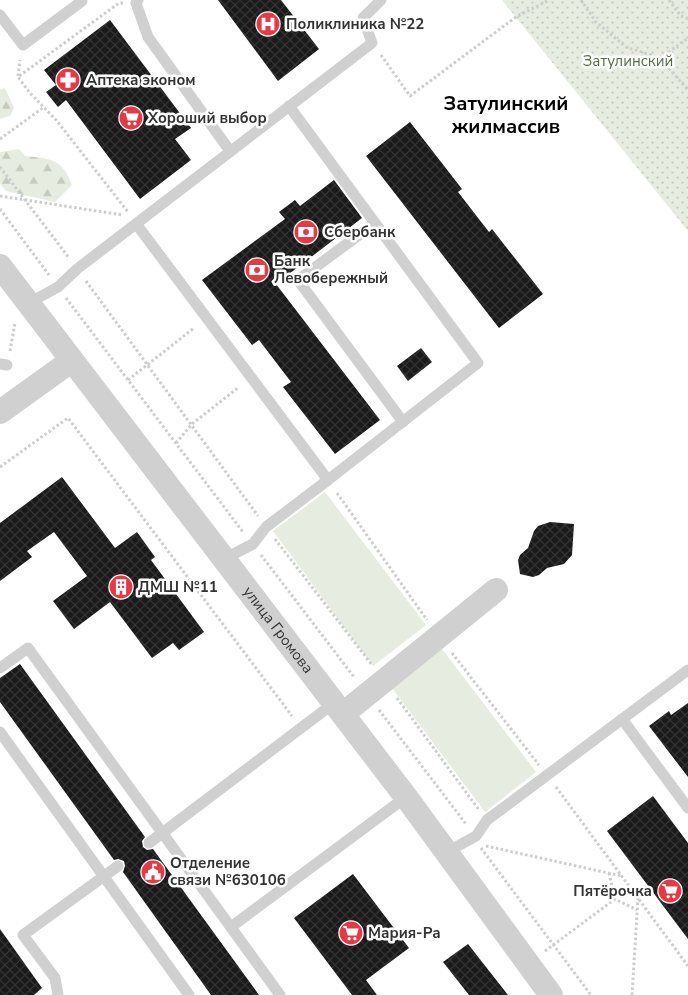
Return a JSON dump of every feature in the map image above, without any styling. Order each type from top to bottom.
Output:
[{"type":"street","name":"улица Громова","points":[[0,266],[19,309],[71,361],[406,797],[551,995]]},
{"type":"street","points":[[0,412],[71,361]]},
{"type":"street","points":[[339,709],[376,688],[496,590]]},
{"type":"lane","points":[[19,309],[58,287],[77,269],[137,225],[230,151],[372,43],[363,18],[381,0]]},
{"type":"lane","points":[[0,14],[23,45],[82,1]]},
{"type":"lane","points":[[137,2],[148,37],[230,151]]},
{"type":"lane","points":[[224,559],[252,544],[266,527],[478,363],[289,106]]},
{"type":"lane","points":[[375,223],[298,280],[402,422]]},
{"type":"lane","points":[[137,225],[328,480]]},
{"type":"lane","points":[[0,668],[28,648],[280,995]]},
{"type":"lane","points":[[447,852],[476,836],[486,820],[688,670]]},
{"type":"lane","points":[[149,843],[301,728],[339,709]]},
{"type":"lane","points":[[622,719],[688,808]]},
{"type":"lane","points":[[0,732],[189,995]]},
{"type":"lane","points":[[231,927],[406,797]]},
{"type":"lane","points":[[58,995],[55,978],[24,935],[118,866]]},
{"type":"path","points":[[372,43],[410,96],[516,17],[548,0]]},
{"type":"path","points":[[581,0],[596,22],[626,47],[660,58],[688,90]]},
{"type":"path","points":[[669,0],[681,16],[688,19]]},
{"type":"path","points":[[0,196],[131,216],[18,77],[119,3],[137,2]]},
{"type":"path","points":[[660,58],[688,38]]},
{"type":"path","points":[[0,139],[44,107]]},
{"type":"path","points":[[0,167],[192,424],[266,527],[476,836]]},
{"type":"path","points":[[0,209],[252,544],[486,820]]},
{"type":"path","points":[[3,365],[19,309]]},
{"type":"path","points":[[128,380],[206,319]]},
{"type":"path","points":[[176,443],[192,424],[251,378]]},
{"type":"path","points":[[0,467],[68,418],[301,728]]},
{"type":"path","points":[[555,786],[688,966]]},
{"type":"path","points":[[591,995],[478,844],[622,876]]},
{"type":"path","points":[[609,873],[615,899]]},
{"type":"path","points":[[632,995],[638,898]]},
{"type":"path","points":[[615,899],[637,910]]},
{"type":"path","points":[[552,944],[615,899]]},
{"type":"green space","name":"Затулинский","points":[[502,0],[688,0],[688,231],[680,221]]},
{"type":"green space","points":[[5,88],[14,108],[10,116],[0,119],[0,90]]},
{"type":"green space","points":[[19,149],[25,156],[49,159],[60,165],[64,170],[72,185],[55,202],[6,191],[0,184],[0,152]]},
{"type":"green space","points":[[325,492],[426,625],[373,666],[273,531]]},
{"type":"green space","points":[[442,649],[536,772],[485,812],[392,688]]},
{"type":"building","name":"Поликлиника №22","points":[[218,0],[281,0],[319,49],[278,81]]},
{"type":"building","name":"Хороший выбор","points":[[110,20],[191,128],[175,139],[191,160],[140,199],[66,100],[58,107],[46,92],[56,85],[44,70]]},
{"type":"building","points":[[410,122],[462,189],[458,192],[489,232],[492,229],[543,294],[499,328],[366,156]]},
{"type":"building","points":[[334,180],[362,218],[276,284],[380,420],[335,454],[283,387],[291,382],[259,340],[252,345],[202,280],[285,219],[279,212],[295,200],[300,206]]},
{"type":"building","points":[[421,348],[432,362],[408,381],[397,366]]},
{"type":"building","name":"ДМШ №11","points":[[62,477],[115,548],[137,532],[155,557],[151,560],[204,632],[179,650],[173,643],[152,658],[110,602],[74,629],[53,601],[87,576],[54,532],[27,551],[32,557],[0,581],[0,523]]},
{"type":"building","points":[[550,522],[574,524],[572,555],[564,564],[547,568],[539,575],[533,577],[520,574],[518,560],[520,555],[528,548],[534,531],[538,526]]},
{"type":"building","points":[[20,664],[145,837],[142,841],[143,847],[147,850],[153,849],[259,995],[211,995],[123,872],[124,861],[114,860],[0,702],[0,678]]},
{"type":"building","points":[[688,703],[688,777],[649,726],[669,711],[671,715]]},
{"type":"building","name":"Пятёрочка","points":[[653,796],[688,843],[688,939],[607,831]]},
{"type":"building","points":[[353,874],[409,948],[366,980],[377,995],[352,995],[294,918]]},
{"type":"building","points":[[0,929],[42,988],[34,995],[0,995]]},
{"type":"building","points":[[468,944],[508,995],[469,995],[443,962]]},
{"type":"place","name":"Поликлиника №22","points":[[268,24]]},
{"type":"place","name":"Аптека эконом","points":[[68,80]]},
{"type":"place","name":"Хороший выбор","points":[[131,118]]},
{"type":"place","name":"Сбербанк","points":[[306,232]]},
{"type":"place","name":"Банк Левобережный","points":[[257,270]]},
{"type":"place","name":"ДМШ №11","points":[[121,587]]},
{"type":"place","name":"Отделение связи №630106","points":[[153,872]]},
{"type":"place","name":"Пятёрочка","points":[[670,891]]},
{"type":"place","name":"Мария-Ра","points":[[351,933]]},
{"type":"district","name":"Затулинский жилмассив","points":[[506,114]]}]
